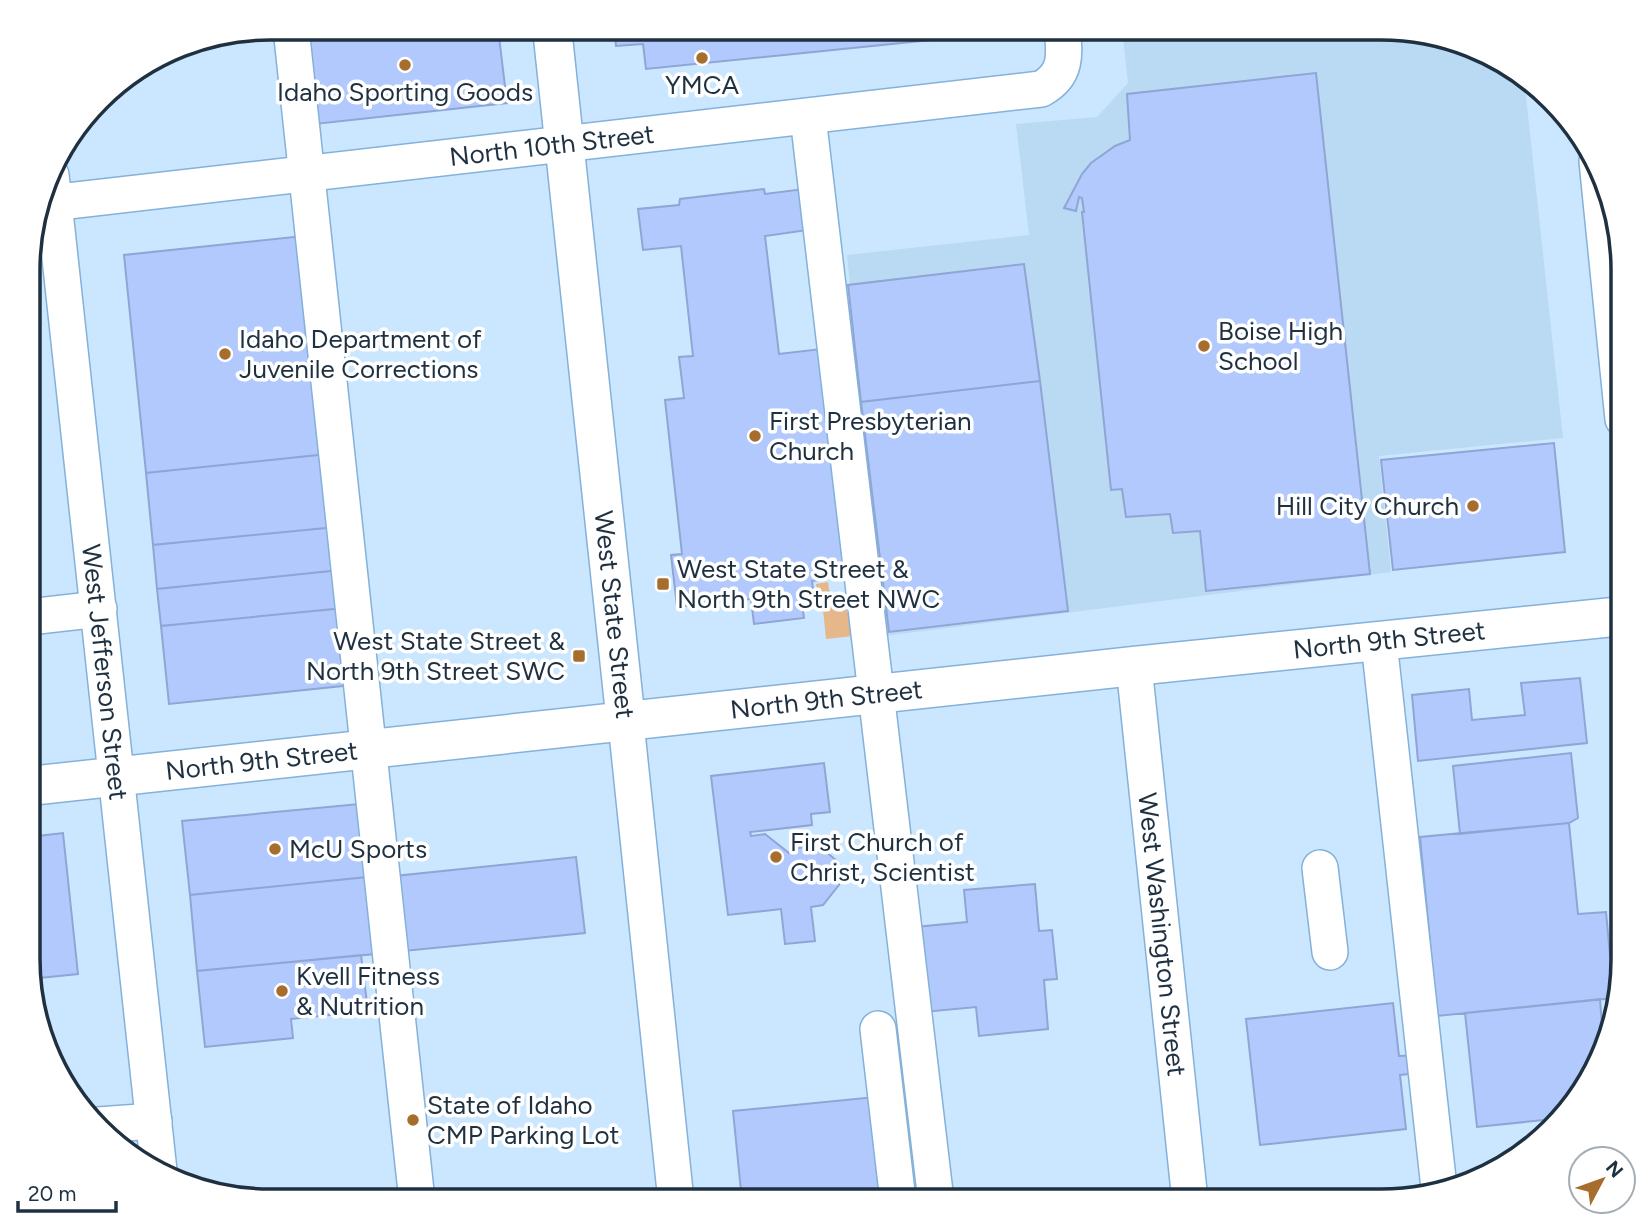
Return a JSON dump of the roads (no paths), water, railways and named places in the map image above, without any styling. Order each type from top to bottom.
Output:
[{"type":"main road","name":"West State Street","points":[[553,40],[626,723]]},
{"type":"main road","name":"North 9th Street","points":[[41,785],[1134,666],[1611,617]]},
{"type":"street","points":[[292,40],[416,1188]]},
{"type":"street","name":"North 10th Street","points":[[53,194],[307,174],[1021,93],[1041,89],[1056,78],[1063,68],[1063,41]]},
{"type":"street","points":[[808,117],[935,1189]]},
{"type":"street","name":"West Jefferson Street","points":[[50,203],[99,609],[158,1159]]},
{"type":"street","points":[[1602,206],[1611,300]]},
{"type":"street","points":[[40,616],[99,609]]},
{"type":"street","points":[[1379,642],[1438,1182]]},
{"type":"street","name":"West Washington Street","points":[[1134,666],[1189,1189]]},
{"type":"street","name":"West State Street","points":[[626,723],[675,1188]]},
{"type":"street","points":[[1321,868],[1329,952]]},
{"type":"street","points":[[878,1028],[897,1189]]},
{"type":"street","points":[[110,1124],[154,1121]]},
{"type":"place","name":"YMCA","points":[[702,58]]},
{"type":"place","name":"Idaho Sporting Goods","points":[[405,65]]},
{"type":"place","name":"Boise High School","points":[[1204,346]]},
{"type":"place","name":"Idaho Department of Juvenile Corrections","points":[[225,354]]},
{"type":"place","name":"First Presbyterian Church","points":[[755,436]]},
{"type":"place","name":"Hill City Church","points":[[1473,506]]},
{"type":"place","name":"West State Street & North 9th Street NWC","points":[[663,584]]},
{"type":"place","name":"West State Street & North 9th Street SWC","points":[[579,656]]},
{"type":"place","name":"McU Sports","points":[[275,849]]},
{"type":"place","name":"First Church of Christ, Scientist","points":[[776,857]]},
{"type":"place","name":"Kvell Fitness & Nutrition","points":[[282,991]]},
{"type":"place","name":"State of Idaho CMP Parking Lot","points":[[413,1120]]}]
